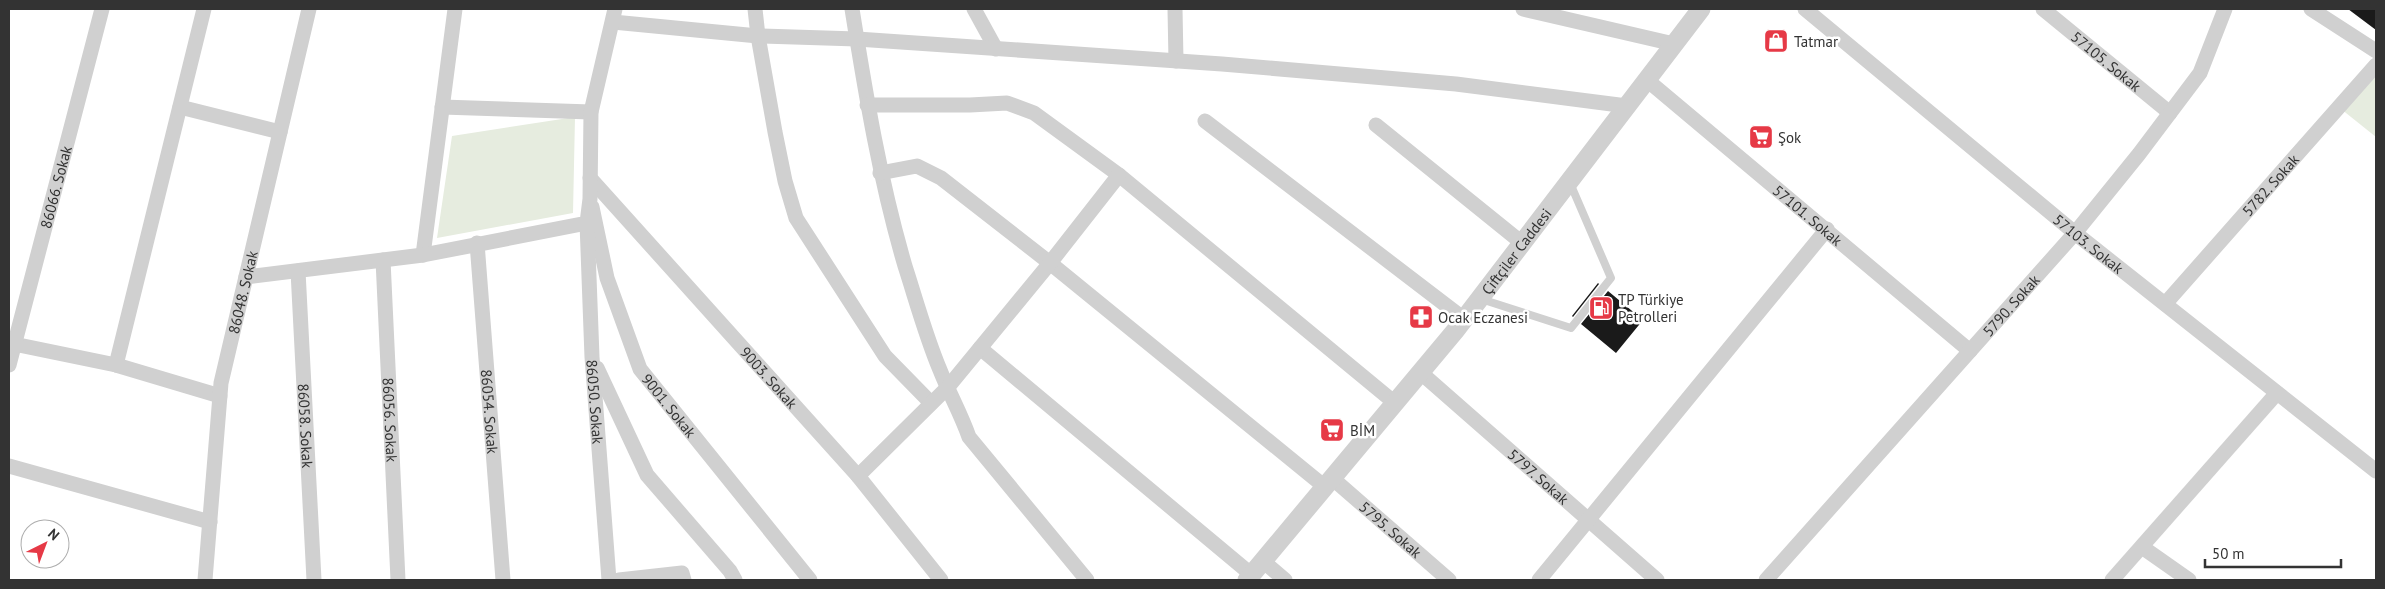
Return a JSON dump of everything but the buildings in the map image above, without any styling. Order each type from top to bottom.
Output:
[{"type":"street","name":"86066. Sokak","points":[[9,366],[12,344],[102,9]]},
{"type":"street","points":[[116,365],[204,9]]},
{"type":"street","name":"86048. Sokak","points":[[205,580],[221,383],[309,9]]},
{"type":"street","points":[[423,255],[455,9]]},
{"type":"street","points":[[755,9],[758,36],[784,181],[796,218],[885,356],[932,403]]},
{"type":"street","points":[[852,9],[880,173],[905,265],[940,370],[969,437],[1087,580]]},
{"type":"street","points":[[974,9],[996,49]]},
{"type":"street","points":[[1175,9],[1176,61]]},
{"type":"street","points":[[1523,9],[1674,44]]},
{"type":"street","name":"Çiftçiler Caddesi","points":[[1254,572],[1464,319],[1701,9]]},
{"type":"street","name":"57103. Sokak","points":[[1805,9],[2075,233],[2376,471]]},
{"type":"street","name":"57105. Sokak","points":[[2043,9],[2170,113]]},
{"type":"street","name":"5790. Sokak","points":[[1766,580],[2075,233],[2200,73],[2225,9]]},
{"type":"street","points":[[2311,9],[2376,51]]},
{"type":"street","points":[[590,198],[591,112],[614,15],[758,36],[857,39],[1176,61],[1456,84],[1626,106]]},
{"type":"street","name":"5782. Sokak","points":[[2165,304],[2376,66]]},
{"type":"street","name":"57101. Sokak","points":[[1647,80],[1970,351]]},
{"type":"street","points":[[867,104],[970,106],[1007,103],[1034,113],[1119,175],[1395,403]]},
{"type":"street","points":[[180,107],[280,132]]},
{"type":"street","points":[[442,107],[591,112]]},
{"type":"street","points":[[1205,121],[1464,319]]},
{"type":"street","points":[[1376,125],[1522,243]]},
{"type":"street","name":"5795. Sokak","points":[[880,173],[917,166],[941,178],[1329,482],[1448,580]]},
{"type":"street","points":[[858,476],[948,387],[1050,263],[1119,175]]},
{"type":"street","name":"9003. Sokak","points":[[590,178],[858,476],[941,580]]},
{"type":"street","name":"86050. Sokak","points":[[590,198],[587,223],[592,357],[609,580]]},
{"type":"street","name":"9001. Sokak","points":[[590,198],[607,278],[640,369],[810,580]]},
{"type":"street","points":[[246,278],[423,255],[587,223]]},
{"type":"street","points":[[1539,580],[1827,230]]},
{"type":"street","name":"86054. Sokak","points":[[477,244],[502,580]]},
{"type":"street","name":"86056. Sokak","points":[[383,260],[398,580]]},
{"type":"street","name":"86058. Sokak","points":[[298,271],[314,580]]},
{"type":"street","points":[[12,344],[116,365],[220,396]]},
{"type":"street","points":[[980,348],[1254,572],[1285,580]]},
{"type":"street","points":[[592,357],[647,475],[730,571],[735,580]]},
{"type":"street","name":"5797. Sokak","points":[[1420,372],[1657,580]]},
{"type":"street","points":[[2112,580],[2277,393]]},
{"type":"street","points":[[9,466],[210,522]]},
{"type":"street","points":[[2142,547],[2188,580]]},
{"type":"street","points":[[619,580],[682,573],[684,580]]},
{"type":"lane","points":[[1479,298],[1571,328],[1611,278],[1569,181]]},
{"type":"shaded area","points":[[2376,68],[2376,137],[2341,109]]},
{"type":"shaded area","points":[[575,117],[573,213],[437,238],[452,136]]},
{"type":"place","name":"Tatmar","points":[[1776,41]]},
{"type":"place","name":"Şok","points":[[1761,137]]},
{"type":"place","name":"TP Türkiye Petrolleri","points":[[1601,308]]},
{"type":"place","name":"Ocak Eczanesi","points":[[1421,317]]},
{"type":"place","name":"BİM","points":[[1332,430]]}]
